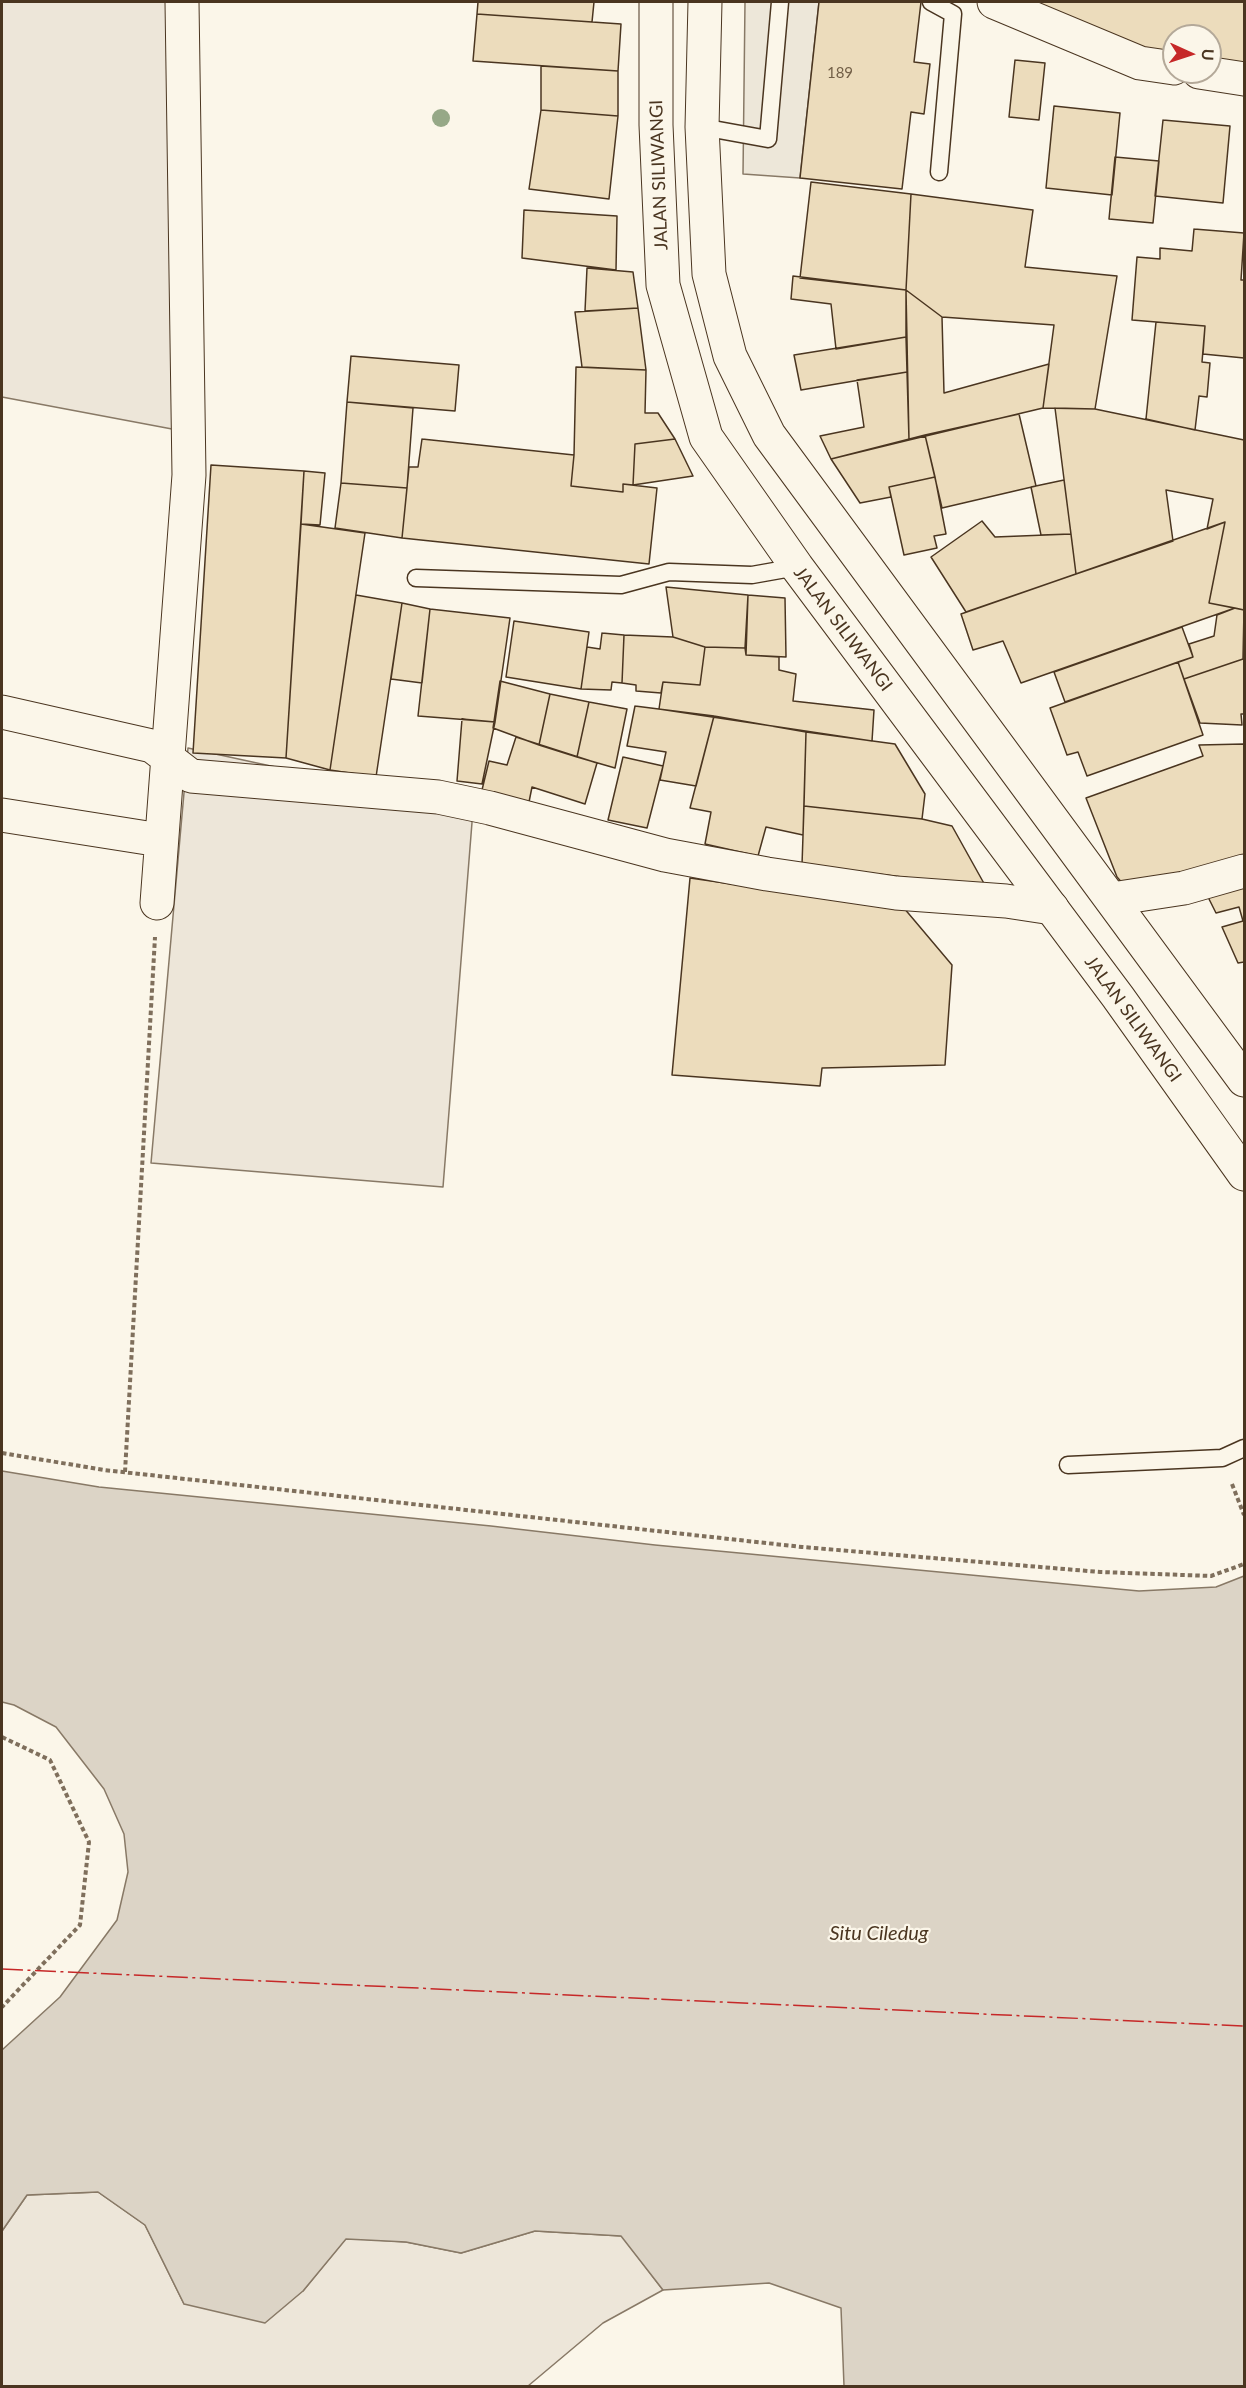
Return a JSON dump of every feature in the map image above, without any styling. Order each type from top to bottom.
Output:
[{"type":"main road","points":[[157,903],[189,475],[182,2]]},
{"type":"main road","name":"JALAN SILIWANGI","points":[[656,2],[656,125],[663,285],[706,437],[797,567],[1052,908],[1245,1174]]},
{"type":"main road","points":[[705,2],[702,127],[710,274],[730,356],[769,435],[1243,1075]]},
{"type":"main road","points":[[994,2],[1140,63],[1162,66]]},
{"type":"main road","points":[[1222,76],[1245,79]]},
{"type":"main road","points":[[656,125],[702,127]]},
{"type":"main road","points":[[2,712],[152,746],[191,776],[438,797],[490,808],[665,855],[896,893],[1006,901],[1052,908]]},
{"type":"main road","points":[[2,815],[160,840]]},
{"type":"main road","points":[[1112,899],[1184,888],[1245,871]]},
{"type":"lane","points":[[702,127],[768,139],[780,2]]},
{"type":"lane","points":[[931,2],[953,14],[939,172]]},
{"type":"lane","points":[[416,578],[621,585],[669,572],[752,575],[797,567]]},
{"type":"lane","points":[[1068,1465],[1222,1458],[1245,1448]]},
{"type":"path","points":[[125,1472],[157,903]]},
{"type":"path","points":[[2,1453],[125,1472],[790,1545],[1100,1572],[1211,1576],[1245,1564]]},
{"type":"path","points":[[2,1737],[50,1760],[89,1842],[80,1925],[2,2007]]},
{"type":"shaded area","points":[[2,2],[190,2],[172,429],[2,397]]},
{"type":"shaded area","points":[[745,2],[819,2],[800,178],[743,174]]},
{"type":"shaded area","points":[[188,748],[473,810],[443,1187],[151,1163]]},
{"type":"shaded area","points":[[98,2192],[145,2225],[184,2304],[303,2291],[346,2238],[406,2242],[461,2253],[535,2231],[622,2236],[663,2290],[603,2323],[528,2386],[2,2386],[2,2231],[27,2195]]},
{"type":"water","name":"Situ Ciledug","points":[[2,1471],[99,1487],[491,1526],[655,1545],[1139,1591],[1216,1587],[1244,1576],[1244,2386],[844,2386],[841,2308],[769,2283],[663,2290],[621,2236],[535,2231],[461,2253],[406,2242],[346,2239],[303,2291],[265,2323],[184,2304],[145,2225],[98,2192],[27,2195],[2,2231],[2,2050],[60,1997],[117,1920],[128,1872],[124,1834],[104,1789],[56,1727],[14,1705],[2,1702]]},
{"type":"building","points":[[478,2],[594,2],[592,22],[477,14]]},
{"type":"building","points":[[819,2],[921,2],[914,62],[930,64],[924,114],[911,112],[902,189],[800,178]]},
{"type":"building","points":[[1033,2],[1244,2],[1244,64],[1222,61],[1222,24],[1162,24],[1162,52],[1140,49]]},
{"type":"building","points":[[477,14],[621,24],[618,71],[473,61]]},
{"type":"building","points":[[1015,60],[1045,63],[1039,120],[1009,117]]},
{"type":"building","points":[[541,66],[618,71],[618,116],[541,110]]},
{"type":"building","points":[[1054,106],[1120,113],[1112,195],[1046,188]]},
{"type":"building","points":[[541,110],[618,116],[609,199],[529,189]]},
{"type":"building","points":[[1163,120],[1230,126],[1223,203],[1155,196]]},
{"type":"building","points":[[1115,157],[1159,161],[1153,223],[1109,219]]},
{"type":"building","points":[[811,182],[911,194],[906,290],[800,278]]},
{"type":"building","points":[[911,194],[1033,210],[1025,267],[1117,276],[1095,409],[1043,408],[1054,325],[942,317],[906,290]]},
{"type":"building","points":[[524,210],[617,216],[616,270],[522,258]]},
{"type":"building","points":[[1194,229],[1244,233],[1241,280],[1244,280],[1244,358],[1203,354],[1205,326],[1132,320],[1137,257],[1160,259],[1160,248],[1192,251]]},
{"type":"building","points":[[587,268],[633,272],[638,308],[585,311]]},
{"type":"building","points":[[793,276],[906,290],[906,337],[836,349],[831,304],[791,299]]},
{"type":"building","points":[[906,290],[942,317],[944,393],[1049,364],[1043,408],[909,440]]},
{"type":"building","points":[[638,308],[646,370],[582,367],[575,312]]},
{"type":"building","points":[[1156,322],[1205,326],[1202,362],[1210,363],[1207,397],[1199,396],[1195,430],[1146,419]]},
{"type":"building","points":[[906,337],[907,372],[801,390],[794,355]]},
{"type":"building","points":[[351,356],[459,365],[455,411],[347,402]]},
{"type":"building","points":[[576,367],[646,370],[645,413],[658,413],[675,439],[635,444],[633,485],[623,484],[623,492],[571,486]]},
{"type":"building","points":[[907,372],[909,440],[831,459],[820,436],[864,427],[857,380]]},
{"type":"building","points":[[347,402],[413,408],[407,488],[341,483]]},
{"type":"building","points":[[1055,408],[1095,409],[1244,440],[1244,610],[1209,603],[1225,522],[1207,529],[1213,499],[1166,490],[1173,541],[1076,574]]},
{"type":"building","points":[[1019,414],[1036,486],[942,508],[925,435]]},
{"type":"building","points":[[925,435],[935,477],[889,487],[891,497],[860,503],[831,459]]},
{"type":"building","points":[[422,439],[574,455],[571,486],[623,492],[623,484],[657,488],[649,564],[402,538],[409,467],[418,467]]},
{"type":"building","points":[[675,439],[693,476],[633,485],[635,444]]},
{"type":"building","points":[[211,465],[304,471],[286,758],[193,753]]},
{"type":"building","points":[[304,471],[325,473],[320,525],[301,524]]},
{"type":"building","points":[[935,477],[946,534],[934,536],[937,548],[904,555],[889,487]]},
{"type":"building","points":[[1064,480],[1071,534],[1041,535],[1031,487]]},
{"type":"building","points":[[341,483],[407,488],[402,538],[335,528]]},
{"type":"building","points":[[982,521],[995,537],[1071,534],[1076,574],[966,612],[931,557]]},
{"type":"building","points":[[1225,522],[1209,603],[1235,608],[1021,683],[1003,641],[973,650],[961,614]]},
{"type":"building","points":[[301,524],[365,533],[330,770],[286,758]]},
{"type":"building","points":[[666,587],[748,595],[745,648],[705,647],[673,637]]},
{"type":"building","points":[[356,595],[402,603],[376,777],[330,770]]},
{"type":"building","points":[[748,595],[785,598],[786,657],[746,655]]},
{"type":"building","points":[[402,603],[430,609],[422,683],[391,679]]},
{"type":"building","points":[[1235,608],[1244,610],[1243,659],[1184,679],[1178,662],[1193,657],[1189,644],[1214,636],[1217,615]]},
{"type":"building","points":[[430,609],[510,618],[495,722],[418,716]]},
{"type":"building","points":[[514,621],[589,632],[581,689],[506,677]]},
{"type":"building","points":[[1182,627],[1193,657],[1065,702],[1054,672]]},
{"type":"building","points":[[602,633],[624,635],[622,683],[612,682],[611,690],[581,689],[587,647],[600,649]]},
{"type":"building","points":[[624,635],[673,637],[705,647],[700,685],[663,682],[661,693],[636,691],[636,685],[622,683]]},
{"type":"building","points":[[705,647],[745,648],[746,655],[779,657],[779,670],[796,674],[793,701],[874,710],[872,741],[659,709],[663,682],[700,685]]},
{"type":"building","points":[[1244,651],[1242,725],[1200,723],[1184,679],[1243,659]]},
{"type":"building","points":[[1178,662],[1203,735],[1087,776],[1078,752],[1067,755],[1050,708]]},
{"type":"building","points":[[500,681],[550,694],[539,745],[493,728]]},
{"type":"building","points":[[550,694],[589,702],[577,757],[539,745]]},
{"type":"building","points":[[589,702],[627,709],[615,768],[577,757]]},
{"type":"building","points":[[635,706],[714,716],[696,786],[660,780],[666,752],[627,746]]},
{"type":"building","points":[[714,716],[806,732],[803,835],[766,827],[758,856],[705,844],[711,812],[690,808]]},
{"type":"building","points":[[462,719],[495,722],[482,784],[457,781]]},
{"type":"building","points":[[806,732],[895,744],[925,794],[922,819],[804,806]]},
{"type":"building","points":[[516,737],[597,763],[585,804],[532,787],[529,802],[482,790],[489,761],[507,765]]},
{"type":"building","points":[[1244,744],[1244,862],[1133,895],[1117,877],[1086,798],[1203,756],[1199,745]]},
{"type":"building","points":[[623,757],[663,766],[647,828],[608,820]]},
{"type":"building","points":[[804,806],[922,819],[952,826],[986,887],[802,865]]},
{"type":"building","points":[[690,878],[816,896],[898,901],[952,965],[945,1065],[822,1068],[820,1086],[672,1075]]},
{"type":"building","points":[[1244,882],[1244,962],[1238,963],[1222,927],[1243,921],[1239,907],[1216,913],[1206,893]]},
{"type":"power","points":[[2,1969],[1244,2026]]}]
